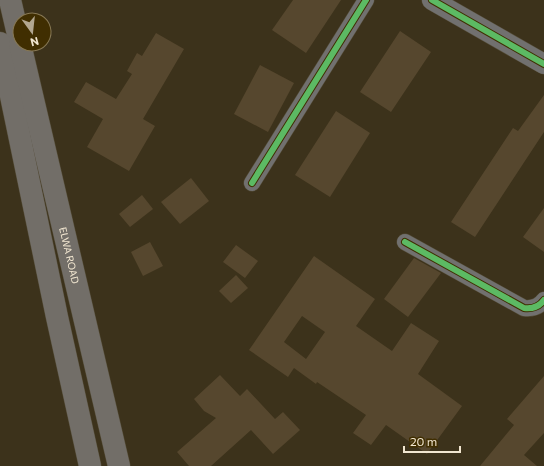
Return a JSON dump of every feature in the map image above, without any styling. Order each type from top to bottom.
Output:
[{"type":"main road","name":"ELWA ROAD","points":[[10,0],[13,12]]},
{"type":"main road","points":[[0,43],[57,317],[90,466]]},
{"type":"main road","name":"ELWA ROAD","points":[[22,52],[119,466]]},
{"type":"street","points":[[252,183],[366,0]]},
{"type":"street","points":[[432,0],[544,64]]},
{"type":"street","points":[[405,242],[524,308],[542,308]]},
{"type":"building","points":[[293,0],[341,0],[306,53],[272,30]]},
{"type":"building","points":[[400,31],[431,52],[391,112],[360,92]]},
{"type":"building","points":[[156,33],[184,49],[143,119],[155,126],[129,171],[87,147],[103,119],[74,102],[86,82],[116,99],[132,74],[127,71],[137,53],[142,56]]},
{"type":"building","points":[[260,65],[294,83],[268,132],[234,114]]},
{"type":"building","points":[[544,95],[544,132],[475,237],[451,222],[513,128],[518,131]]},
{"type":"building","points":[[336,111],[370,133],[330,197],[295,175]]},
{"type":"building","points":[[191,178],[209,201],[180,224],[161,202]]},
{"type":"building","points":[[142,195],[153,209],[130,227],[119,214]]},
{"type":"building","points":[[544,208],[544,252],[523,237]]},
{"type":"building","points":[[150,242],[163,266],[143,276],[131,252]]},
{"type":"building","points":[[236,245],[258,261],[245,278],[223,262]]},
{"type":"building","points":[[314,256],[375,299],[356,326],[392,351],[411,323],[439,341],[418,374],[462,406],[427,454],[386,425],[371,445],[353,433],[366,415],[317,382],[316,384],[294,368],[288,377],[249,350]],"holes":[[[302,316],[325,332],[306,359],[284,342]]]},
{"type":"building","points":[[414,258],[441,273],[408,317],[384,299]]},
{"type":"building","points":[[236,275],[248,288],[231,303],[219,291]]},
{"type":"building","points":[[220,375],[240,396],[247,389],[275,419],[283,412],[300,430],[273,454],[251,430],[211,466],[189,466],[177,452],[216,418],[204,411],[194,399]]},
{"type":"building","points":[[544,376],[544,433],[524,455],[537,466],[480,466],[514,425],[507,419]]},
{"type":"cycle path","points":[[252,183],[366,0]]},
{"type":"cycle path","points":[[432,0],[544,64]]},
{"type":"cycle path","points":[[405,242],[524,308],[535,307],[544,300]]}]
